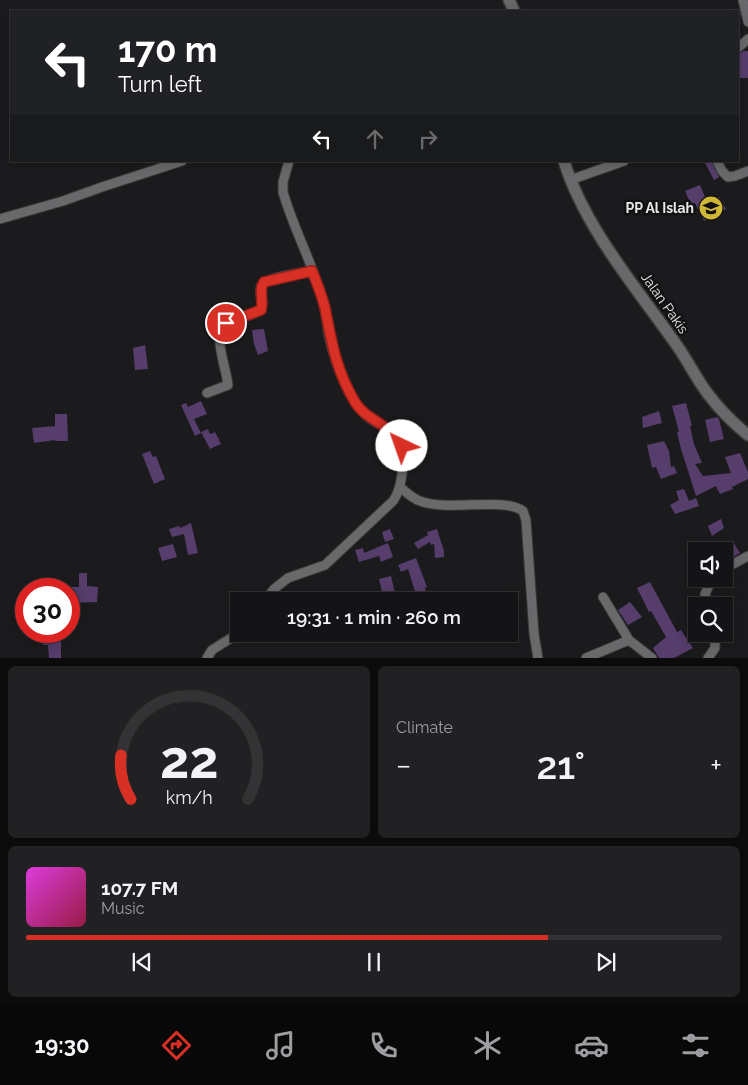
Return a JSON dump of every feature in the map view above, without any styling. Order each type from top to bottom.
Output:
[{"type":"street","points":[[743,0],[748,22]]},
{"type":"street","points":[[0,219],[63,201],[179,162]]},
{"type":"street","points":[[272,592],[288,578],[326,565],[393,501],[400,487],[402,458],[400,442],[393,433],[363,412],[348,390],[336,361],[329,337],[324,306],[283,192],[283,182],[289,162]]},
{"type":"street","name":"Jalan Pakis","points":[[564,162],[570,180],[590,220],[674,341],[707,393],[732,422],[748,435]]},
{"type":"street","points":[[570,180],[621,162]]},
{"type":"street","points":[[718,162],[728,177],[748,171]]},
{"type":"street","points":[[207,393],[226,387],[228,384],[219,339],[224,325],[261,310],[263,305],[261,286],[264,282],[312,271]]},
{"type":"street","points":[[400,487],[424,503],[450,506],[511,506],[523,511],[526,520],[534,634],[538,658]]},
{"type":"street","points":[[733,564],[748,556]]},
{"type":"street","points":[[603,597],[628,640],[652,658]]},
{"type":"street","points":[[208,658],[212,650],[230,638]]},
{"type":"street","points":[[586,658],[628,640]]},
{"type":"street","points":[[708,658],[715,648],[715,642]]},
{"type":"building","points":[[748,51],[748,78],[739,78],[739,54]]},
{"type":"building","name":"PP Al Islah","points":[[705,162],[712,162],[719,177],[714,180]]},
{"type":"building","points":[[700,185],[707,202],[719,197],[726,209],[704,221],[695,203],[691,205],[685,191]]},
{"type":"building","points":[[264,329],[268,351],[258,355],[252,330]]},
{"type":"building","points":[[145,345],[148,369],[135,370],[133,348]]},
{"type":"building","points":[[201,401],[207,414],[194,419],[201,433],[195,436],[181,405],[186,403],[188,407]]},
{"type":"building","points":[[686,403],[694,444],[702,463],[695,464],[703,476],[731,473],[725,457],[740,453],[748,472],[748,479],[732,487],[733,489],[720,494],[716,486],[696,496],[681,449],[677,432],[679,432],[672,406]]},
{"type":"building","points":[[659,411],[662,423],[643,428],[642,417]]},
{"type":"building","points":[[55,414],[67,414],[68,441],[55,440],[34,443],[32,428],[55,426]]},
{"type":"building","points":[[717,417],[724,439],[710,442],[705,420]]},
{"type":"building","points":[[208,429],[210,434],[215,432],[221,444],[210,449],[201,432]]},
{"type":"building","points":[[664,441],[669,451],[671,467],[674,466],[677,473],[661,479],[656,467],[652,468],[647,445]]},
{"type":"building","points":[[150,451],[153,457],[156,456],[165,479],[154,484],[142,454]]},
{"type":"building","points":[[684,489],[689,501],[696,498],[699,506],[675,514],[670,505],[679,500],[676,491]]},
{"type":"building","points":[[721,519],[724,528],[712,536],[708,526]]},
{"type":"building","points":[[191,523],[198,553],[188,555],[184,534],[172,537],[169,529],[179,526],[180,528]]},
{"type":"building","points":[[390,529],[394,539],[385,542],[382,532]]},
{"type":"building","points":[[437,529],[444,557],[435,558],[434,544],[431,545],[430,542],[418,549],[414,543],[428,535],[427,532]]},
{"type":"building","points":[[733,542],[740,553],[733,557]]},
{"type":"building","points":[[388,543],[393,557],[381,562],[379,556],[359,562],[355,550],[363,548],[364,553]]},
{"type":"building","points":[[173,544],[177,557],[162,561],[158,548]]},
{"type":"building","points":[[416,558],[427,587],[425,588],[426,592],[415,592],[408,569],[401,572],[398,565]]},
{"type":"building","points":[[79,573],[87,573],[87,586],[98,587],[97,602],[80,603]]},
{"type":"building","points":[[391,576],[395,592],[382,592],[379,579]]},
{"type":"building","points":[[650,582],[677,632],[681,630],[693,648],[674,658],[659,658],[653,648],[666,637],[651,611],[649,612],[637,588]]},
{"type":"building","points":[[630,602],[642,617],[628,625],[618,610]]},
{"type":"building","points":[[43,643],[61,643],[61,658],[49,658],[48,645],[43,645]]},
{"type":"place","name":"PP Al Islah","points":[[711,208]]},
{"type":"route","points":[[226,323],[260,312],[263,305],[261,286],[264,282],[274,278],[312,271],[324,306],[329,337],[336,361],[348,390],[363,412],[393,433],[402,446]]}]
